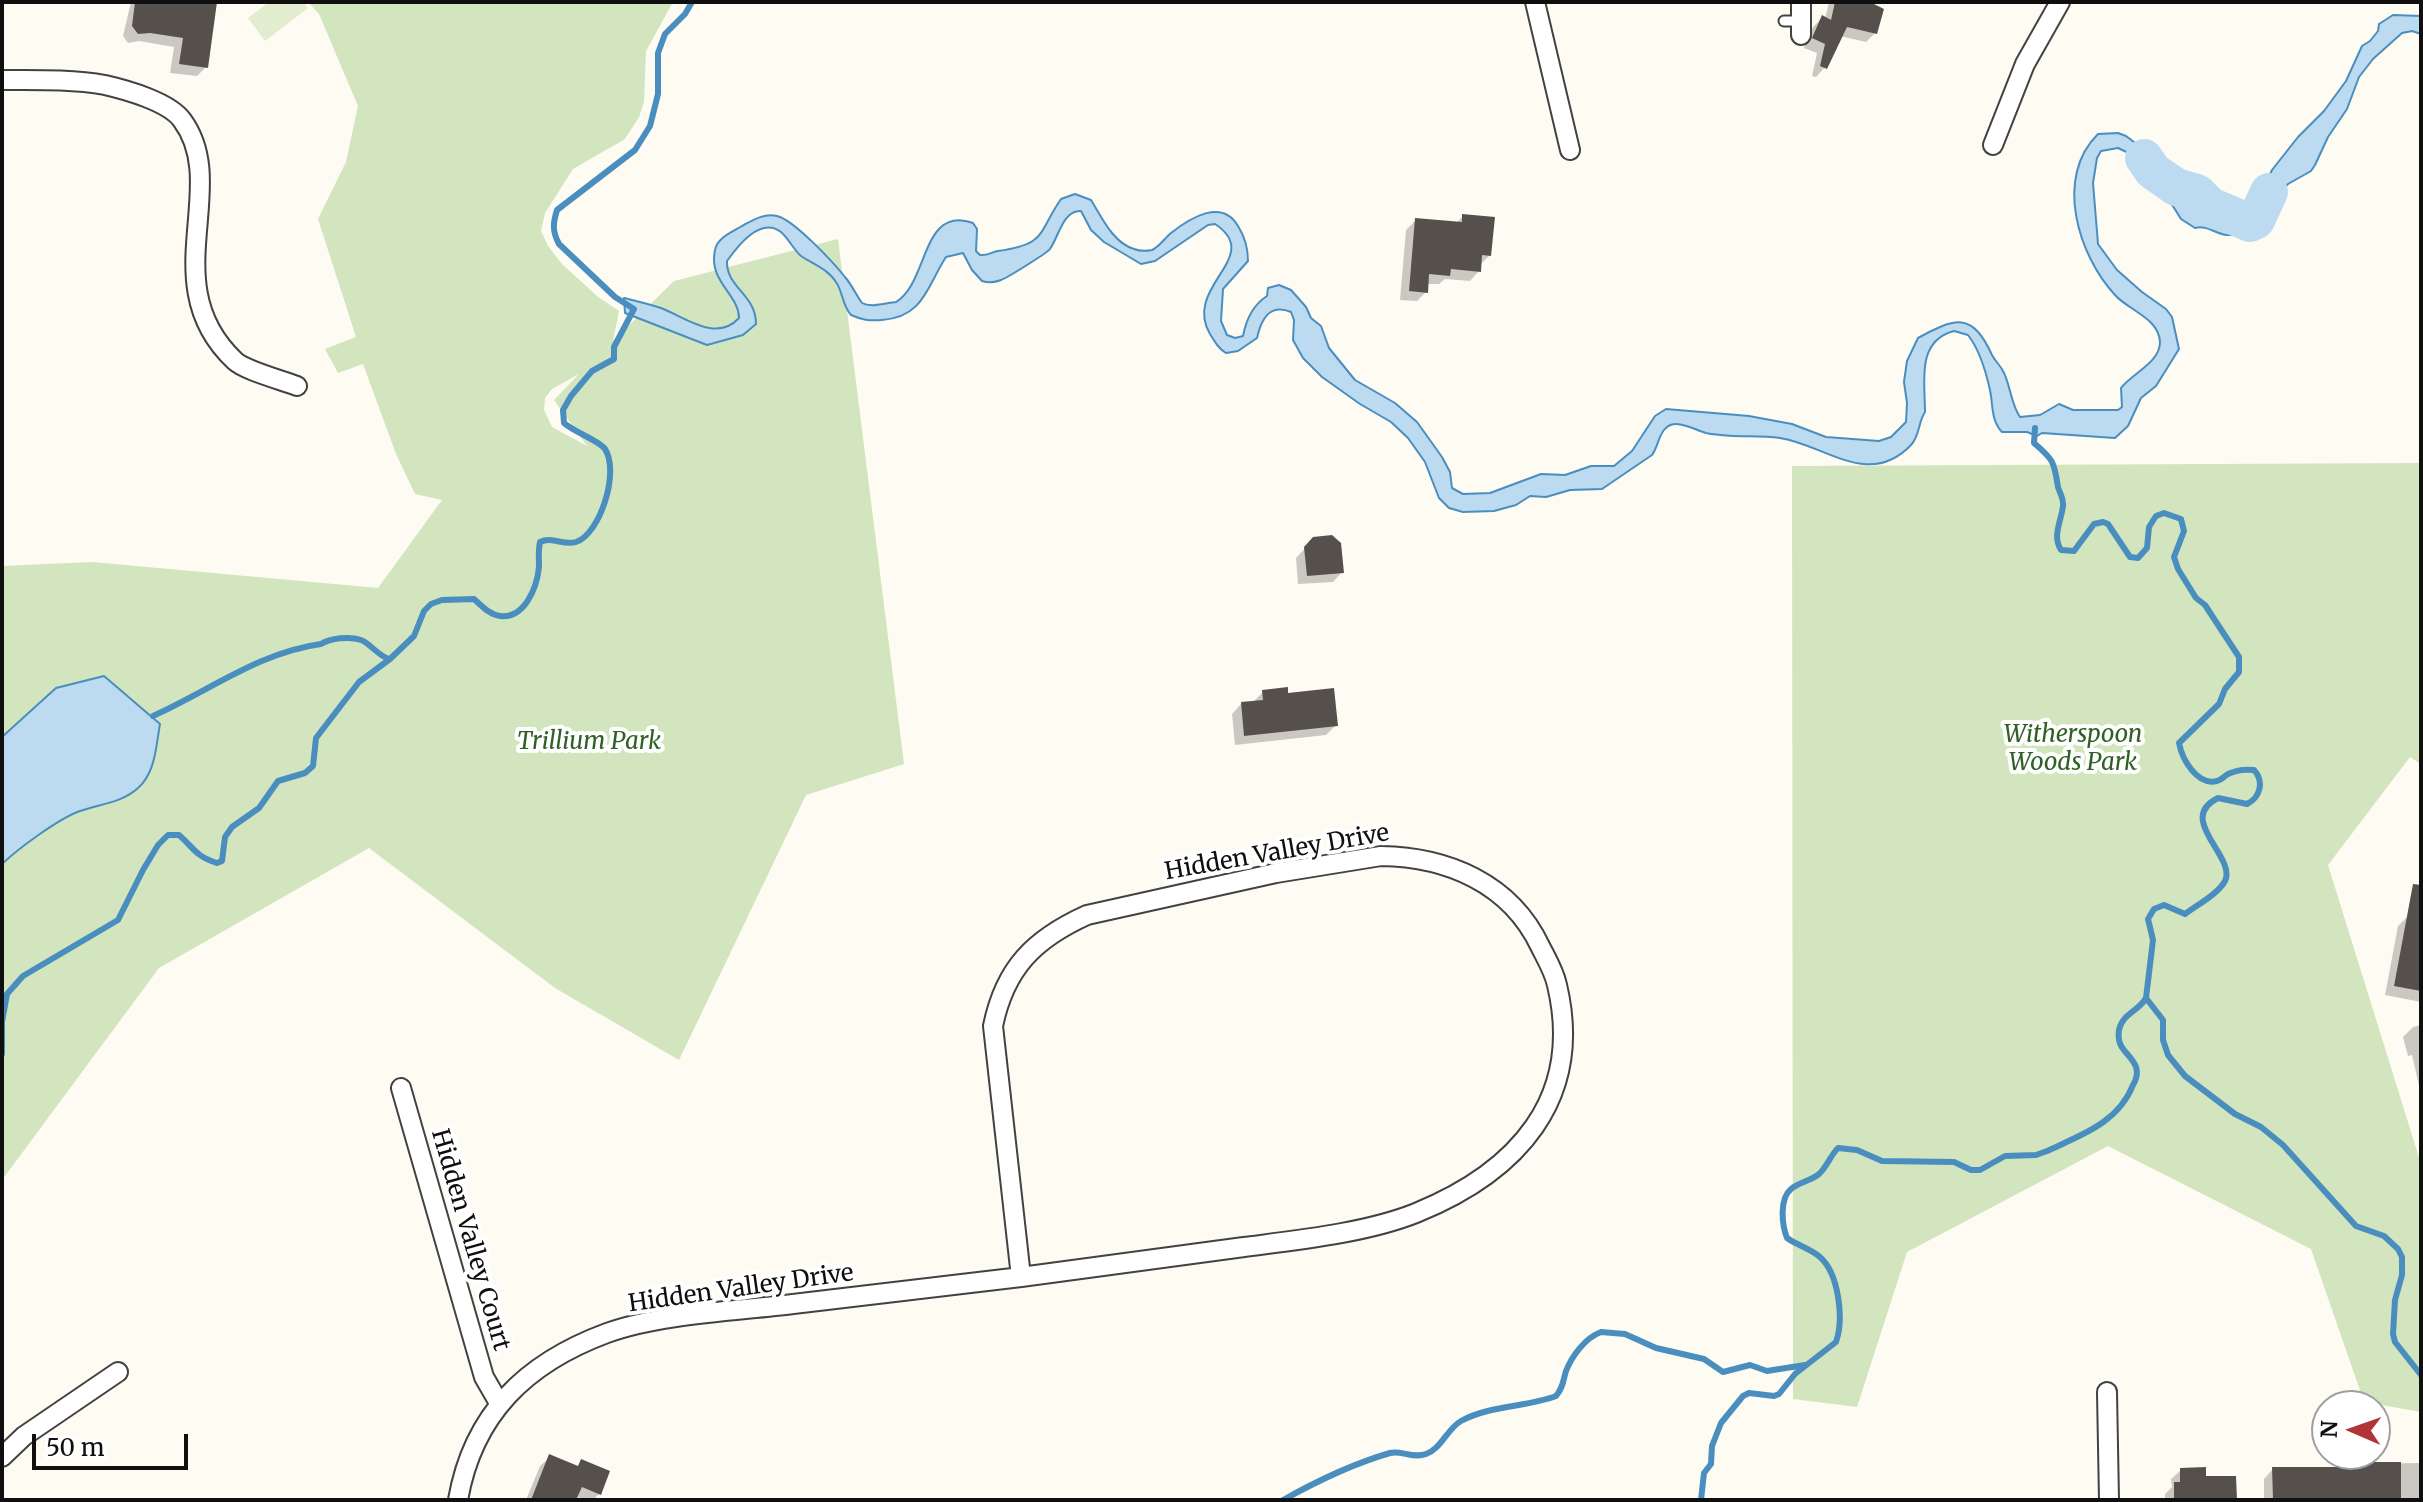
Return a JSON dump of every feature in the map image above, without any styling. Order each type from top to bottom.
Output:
[{"type":"street","points":[[1535,2],[1570,150]]},
{"type":"street","points":[[1795,26],[1801,2]]},
{"type":"street","points":[[1993,145],[2025,64],[2060,2]]},
{"type":"street","points":[[2,80],[105,85],[156,101],[181,119],[198,153],[194,279],[206,322],[237,363],[297,386]]},
{"type":"street","name":"Hidden Valley Drive","points":[[458,1500],[464,1470],[478,1435],[499,1403],[528,1376],[571,1349],[608,1333],[644,1324],[1021,1277],[1281,1243],[1351,1231],[1415,1214],[1467,1188],[1503,1162],[1530,1133],[1550,1101],[1563,1064],[1563,1021],[1556,981],[1531,927],[1501,896],[1469,873],[1408,856],[1381,856],[1276,873],[1136,902],[1087,915],[1058,928],[1032,948],[1015,969],[1003,989],[993,1026],[1021,1277]]},
{"type":"street","name":"Hidden Valley Court","points":[[401,1088],[484,1377],[499,1403]]},
{"type":"street","points":[[2,1457],[24,1436],[118,1372]]},
{"type":"street","points":[[2107,1392],[2109,1500]]},
{"type":"green space","points":[[269,2],[303,2],[308,8],[265,41],[248,18]]},
{"type":"green space","name":"Trillium Park","points":[[308,2],[673,2],[646,51],[644,102],[639,117],[625,139],[573,169],[545,213],[541,231],[562,264],[598,297],[619,311],[613,341],[674,281],[838,239],[904,764],[806,795],[679,1060],[555,988],[369,848],[159,968],[2,1180],[2,566],[92,562],[378,588],[442,500],[415,494],[396,454],[363,364],[338,373],[325,349],[356,337],[318,219],[346,162],[358,106],[319,14]],"holes":[[[579,374],[554,400],[587,446],[552,427],[544,410],[545,398],[552,389]]]},
{"type":"green space","name":"Witherspoon Woods Park","points":[[2421,463],[2421,764],[2410,757],[2328,865],[2421,1164],[2421,1412],[2391,1407],[2391,1390],[2360,1390],[2311,1249],[2108,1146],[1907,1252],[1857,1407],[1793,1399],[1792,466]]},
{"type":"water","points":[[2393,15],[2421,16],[2421,34],[2412,31],[2402,33],[2373,59],[2359,77],[2347,109],[2328,137],[2315,165],[2273,199],[2259,233],[2226,235],[2207,228],[2195,228],[2181,219],[2171,203],[2158,193],[2133,155],[2118,148],[2101,151],[2093,183],[2098,244],[2117,270],[2166,309],[2172,317],[2179,349],[2156,386],[2141,398],[2128,426],[2115,438],[2002,432],[1994,418],[1988,383],[1976,347],[1968,335],[1954,331],[1942,336],[1928,353],[1924,376],[1925,412],[1914,441],[1895,458],[1863,464],[1780,438],[1715,435],[1675,424],[1664,430],[1652,455],[1602,489],[1570,490],[1546,497],[1530,496],[1516,505],[1494,511],[1463,512],[1449,508],[1439,498],[1425,462],[1408,438],[1391,422],[1322,377],[1303,358],[1293,340],[1294,320],[1291,312],[1277,310],[1267,315],[1257,338],[1238,351],[1226,353],[1219,347],[1204,317],[1206,301],[1228,261],[1231,248],[1228,236],[1215,224],[1208,225],[1155,261],[1141,264],[1104,242],[1091,230],[1081,211],[1066,219],[1050,249],[998,281],[982,281],[963,253],[946,257],[923,298],[907,313],[896,318],[869,320],[851,315],[833,277],[801,256],[781,232],[773,228],[757,230],[750,235],[727,261],[731,278],[755,314],[756,324],[743,335],[707,345],[625,313],[624,298],[661,308],[700,326],[720,328],[730,325],[739,318],[738,310],[716,271],[716,246],[730,233],[768,215],[784,219],[813,242],[845,277],[862,303],[896,302],[907,292],[934,235],[944,225],[956,220],[973,223],[977,229],[976,251],[980,255],[1014,248],[1039,236],[1061,199],[1075,194],[1091,200],[1114,235],[1127,246],[1138,250],[1155,249],[1179,227],[1206,213],[1223,213],[1231,218],[1244,238],[1248,261],[1223,289],[1221,321],[1227,335],[1235,338],[1243,336],[1251,313],[1267,296],[1268,288],[1279,285],[1291,290],[1311,318],[1321,326],[1329,348],[1355,380],[1395,403],[1417,422],[1450,472],[1452,488],[1463,494],[1490,493],[1541,474],[1565,475],[1591,466],[1614,466],[1632,451],[1655,416],[1666,409],[1749,416],[1792,424],[1826,437],[1879,441],[1891,437],[1906,422],[1904,382],[1907,361],[1918,338],[1952,323],[1970,325],[1985,341],[2002,369],[2020,417],[2040,415],[2059,404],[2073,410],[2118,410],[2122,407],[2121,388],[2150,362],[2160,342],[2149,321],[2115,295],[2102,278],[2082,238],[2074,193],[2077,172],[2085,152],[2098,134],[2118,133],[2126,136],[2151,155],[2204,208],[2229,219],[2244,218],[2249,214],[2247,201],[2267,181],[2298,137],[2324,111],[2346,81],[2362,46],[2378,31],[2379,24]]},
{"type":"water","points":[[104,676],[160,724],[154,758],[144,782],[118,800],[61,820],[2,864],[2,737],[56,688]]},
{"type":"building","points":[[135,2],[217,2],[208,68],[179,64],[183,38],[138,34],[132,26]]},
{"type":"building","points":[[1835,2],[1870,2],[1884,9],[1877,34],[1847,27],[1827,69],[1820,66],[1825,44],[1812,38],[1822,15],[1831,20]]},
{"type":"building","points":[[1462,214],[1495,217],[1491,256],[1482,255],[1481,272],[1451,269],[1450,276],[1429,274],[1428,293],[1409,291],[1415,218],[1462,222]]},
{"type":"building","points":[[1332,535],[1341,543],[1344,573],[1307,576],[1304,547],[1313,537]]},
{"type":"building","points":[[1288,687],[1288,693],[1334,688],[1338,726],[1244,736],[1241,702],[1263,700],[1262,690]]},
{"type":"building","points":[[2413,884],[2421,885],[2421,991],[2394,986]]},
{"type":"building","points":[[549,1454],[578,1466],[581,1459],[610,1471],[601,1495],[582,1487],[576,1500],[531,1500]]},
{"type":"building","points":[[2391,1462],[2401,1462],[2401,1500],[2273,1500],[2272,1467],[2391,1470]]},
{"type":"building","points":[[2206,1467],[2206,1476],[2236,1476],[2237,1500],[2174,1500],[2174,1482],[2180,1482],[2180,1468]]},
{"type":"waterway","points":[[2,1054],[2,1022],[7,994],[23,976],[118,920],[143,870],[168,835],[179,835],[204,858],[217,863],[222,861],[225,837],[232,827],[259,808],[278,781],[305,773],[313,766],[316,738],[359,682],[414,636],[424,611],[431,604],[442,600],[474,599],[496,615],[509,616],[523,607],[536,584],[540,542],[576,542],[593,527],[609,486],[609,459],[602,446],[564,423],[563,410],[592,371],[614,359],[614,347],[634,309],[615,297],[559,244],[554,231],[555,219],[557,210],[635,150],[650,126],[658,94],[658,53],[665,34],[692,2]]},
{"type":"waterway","points":[[2144,158],[2153,171],[2176,187],[2197,193],[2210,206],[2250,223],[2256,220],[2269,192]]},
{"type":"waterway","points":[[1701,1500],[1704,1473],[1711,1464],[1712,1446],[1721,1423],[1743,1396],[1749,1393],[1779,1394],[1795,1374],[1836,1342],[1840,1321],[1836,1285],[1820,1257],[1787,1238],[1783,1212],[1787,1193],[1819,1174],[1838,1148],[1857,1150],[1882,1161],[1954,1162],[1971,1170],[1980,1170],[2005,1156],[2036,1155],[2047,1151],[2108,1118],[2126,1098],[2137,1072],[2121,1047],[2119,1030],[2124,1020],[2146,998],[2153,940],[2148,919],[2154,909],[2164,905],[2185,914],[2222,886],[2226,871],[2204,827],[2206,807],[2218,798],[2247,804],[2260,788],[2254,770],[2234,772],[2217,781],[2203,779],[2187,763],[2179,743],[2219,704],[2225,689],[2239,672],[2239,657],[2178,569],[2174,557],[2184,531],[2181,519],[2164,513],[2156,516],[2149,527],[2147,548],[2138,558],[2130,557],[2108,524],[2103,522],[2094,524],[2074,551],[2061,550],[2057,534],[2063,501],[2052,462],[2034,443],[2035,428]]},
{"type":"waterway","points":[[153,716],[256,664],[330,640],[361,640],[389,659]]},
{"type":"waterway","points":[[2146,998],[2163,1020],[2163,1040],[2168,1055],[2185,1076],[2283,1145],[2356,1226],[2384,1236],[2398,1249],[2402,1257],[2402,1275],[2395,1300],[2393,1334],[2395,1342],[2421,1375]]},
{"type":"waterway","points":[[1283,1500],[1376,1457],[1394,1452],[1416,1456],[1426,1454],[1436,1448],[1456,1425],[1472,1416],[1556,1396],[1575,1354],[1584,1343],[1601,1332],[1625,1334],[1656,1348],[1704,1359],[1723,1372],[1750,1365],[1767,1371],[1805,1365]]}]
